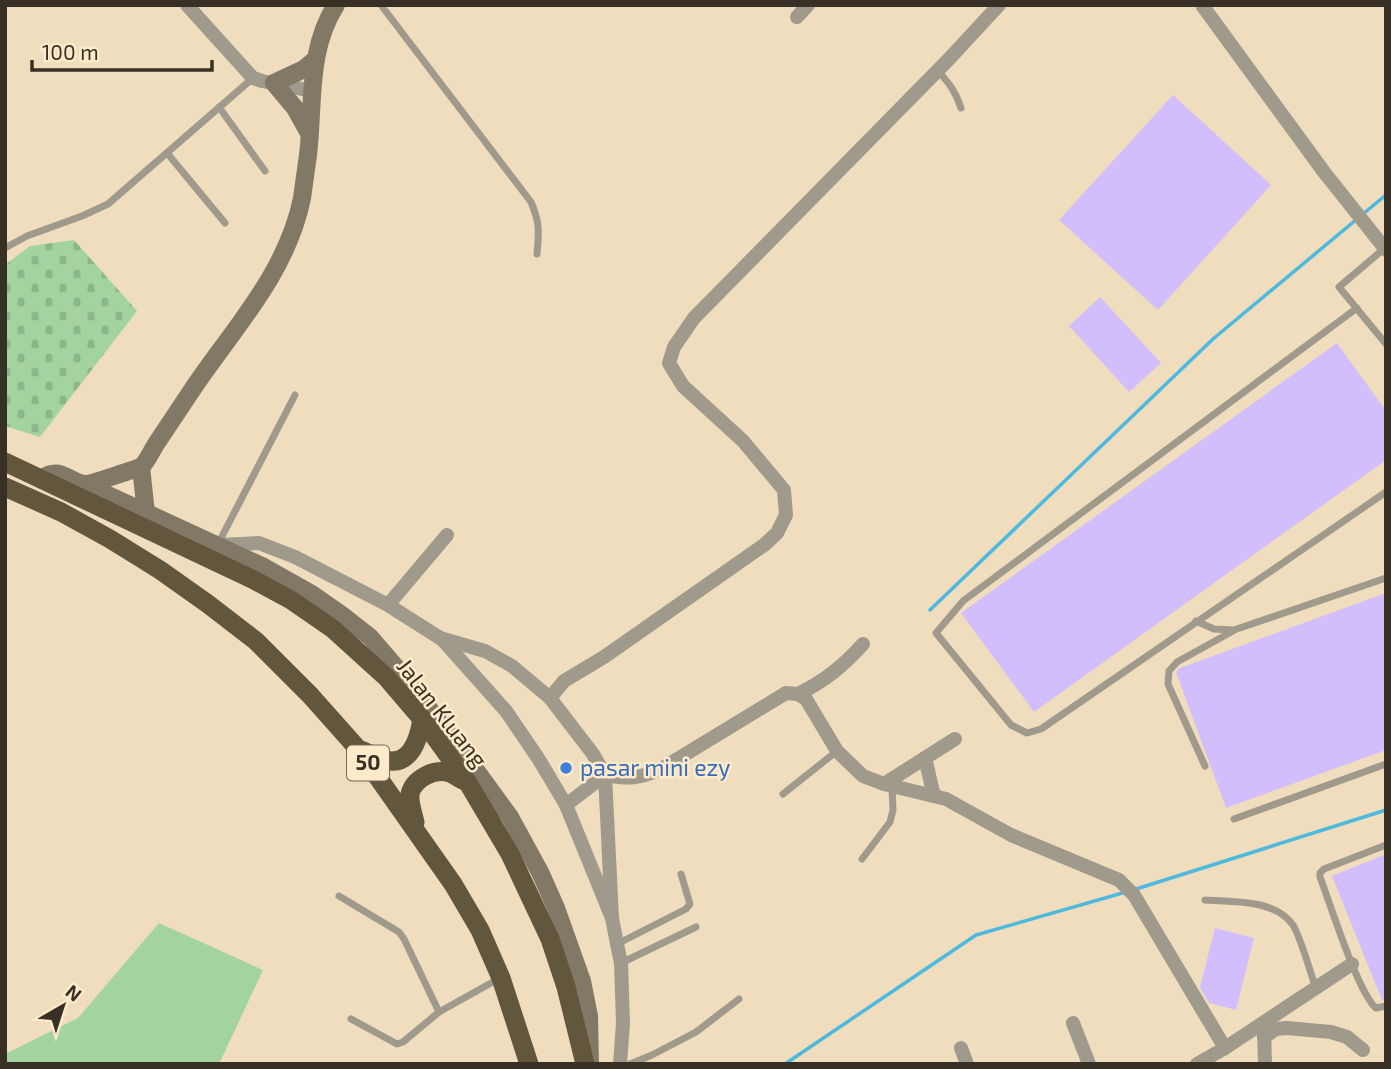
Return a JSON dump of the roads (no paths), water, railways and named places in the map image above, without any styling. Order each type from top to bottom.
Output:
[{"type":"highway","name":"Jalan Kluang","points":[[5,462],[254,580],[290,600],[333,629],[387,678],[422,719],[468,783],[510,854],[550,939],[587,1064]]},
{"type":"highway","name":"50","points":[[5,487],[61,512],[160,570],[256,641],[310,695],[358,749],[453,884],[480,930],[501,978],[529,1064]]},
{"type":"highway","points":[[358,749],[387,761],[400,760],[412,751],[419,737],[422,719]]},
{"type":"highway","points":[[416,830],[410,796],[414,784],[423,776],[437,772],[449,773],[468,783]]},
{"type":"main road","points":[[86,485],[141,467],[206,369],[262,293],[288,244],[301,200],[308,154],[316,59],[321,37],[336,5]]},
{"type":"main road","points":[[309,133],[295,108],[274,83],[304,69],[316,59]]},
{"type":"main road","points":[[141,467],[146,513]]},
{"type":"main road","points":[[42,478],[57,473],[264,566],[312,594],[370,637],[464,753],[510,817],[540,872],[582,981],[589,1016],[587,1064]]},
{"type":"street","points":[[187,5],[253,78],[312,91]]},
{"type":"street","points":[[797,17],[808,5]]},
{"type":"street","points":[[550,698],[564,681],[604,657],[753,553],[777,533],[786,515],[784,490],[743,441],[682,386],[669,363],[674,347],[694,318],[999,5]]},
{"type":"street","points":[[1202,5],[1348,204],[1385,249]]},
{"type":"street","points":[[388,605],[447,536]]},
{"type":"street","points":[[217,545],[259,543],[295,557],[388,605],[440,638],[506,711],[538,758],[566,805],[612,918]]},
{"type":"street","points":[[440,638],[485,650],[512,666],[550,698],[593,754],[605,775],[612,918],[621,963],[623,1023],[620,1064]]},
{"type":"street","points":[[798,694],[844,665],[863,644]]},
{"type":"street","points":[[566,805],[605,775],[643,777],[661,769],[786,693],[798,694],[806,699],[837,751],[863,776],[946,799],[1011,835],[1119,880],[1129,890],[1225,1048]]},
{"type":"street","points":[[888,785],[955,739]]},
{"type":"street","points":[[925,758],[934,796]]},
{"type":"street","points":[[1197,1064],[1264,1030],[1316,988],[1352,964]]},
{"type":"street","points":[[1073,1023],[1088,1064]]},
{"type":"street","points":[[1264,1030],[1287,1028],[1331,1032],[1347,1037],[1363,1050]]},
{"type":"street","points":[[1264,1030],[1265,1064]]},
{"type":"street","points":[[961,1048],[967,1064]]},
{"type":"lane","points":[[381,5],[531,202],[540,230],[537,254]]},
{"type":"lane","points":[[937,70],[952,85],[961,108]]},
{"type":"lane","points":[[5,248],[27,236],[108,204],[253,78]]},
{"type":"lane","points":[[219,107],[265,171]]},
{"type":"lane","points":[[167,153],[225,223]]},
{"type":"lane","points":[[1385,249],[1339,287],[1386,344]]},
{"type":"lane","points":[[1357,308],[963,601],[936,634],[1011,725],[1027,733],[1041,729],[1386,492]]},
{"type":"lane","points":[[217,545],[295,395]]},
{"type":"lane","points":[[1205,766],[1168,684],[1170,671],[1177,662],[1234,630],[1386,578]]},
{"type":"lane","points":[[1196,621],[1214,629],[1234,630]]},
{"type":"lane","points":[[783,794],[837,751]]},
{"type":"lane","points":[[1234,819],[1386,764]]},
{"type":"lane","points":[[862,859],[890,822],[893,810],[888,785]]},
{"type":"lane","points":[[1386,845],[1324,869],[1320,873],[1352,964],[1369,1003],[1376,1008],[1386,1006]]},
{"type":"lane","points":[[617,944],[686,909],[690,904],[681,874]]},
{"type":"lane","points":[[339,896],[399,932],[439,1012]]},
{"type":"lane","points":[[1205,900],[1243,902],[1269,908],[1283,915],[1294,927],[1316,988]]},
{"type":"lane","points":[[621,963],[696,927]]},
{"type":"lane","points":[[351,1019],[397,1044],[439,1012],[501,978]]},
{"type":"lane","points":[[630,1064],[696,1032],[739,999]]},
{"type":"waterway","points":[[1363,214],[1386,195]]},
{"type":"waterway","points":[[930,610],[1213,339],[1357,219]]},
{"type":"waterway","points":[[1133,890],[1386,810]]},
{"type":"waterway","points":[[785,1064],[976,935],[1126,892]]},
{"type":"place","name":"pasar mini ezy","points":[[566,768]]}]
